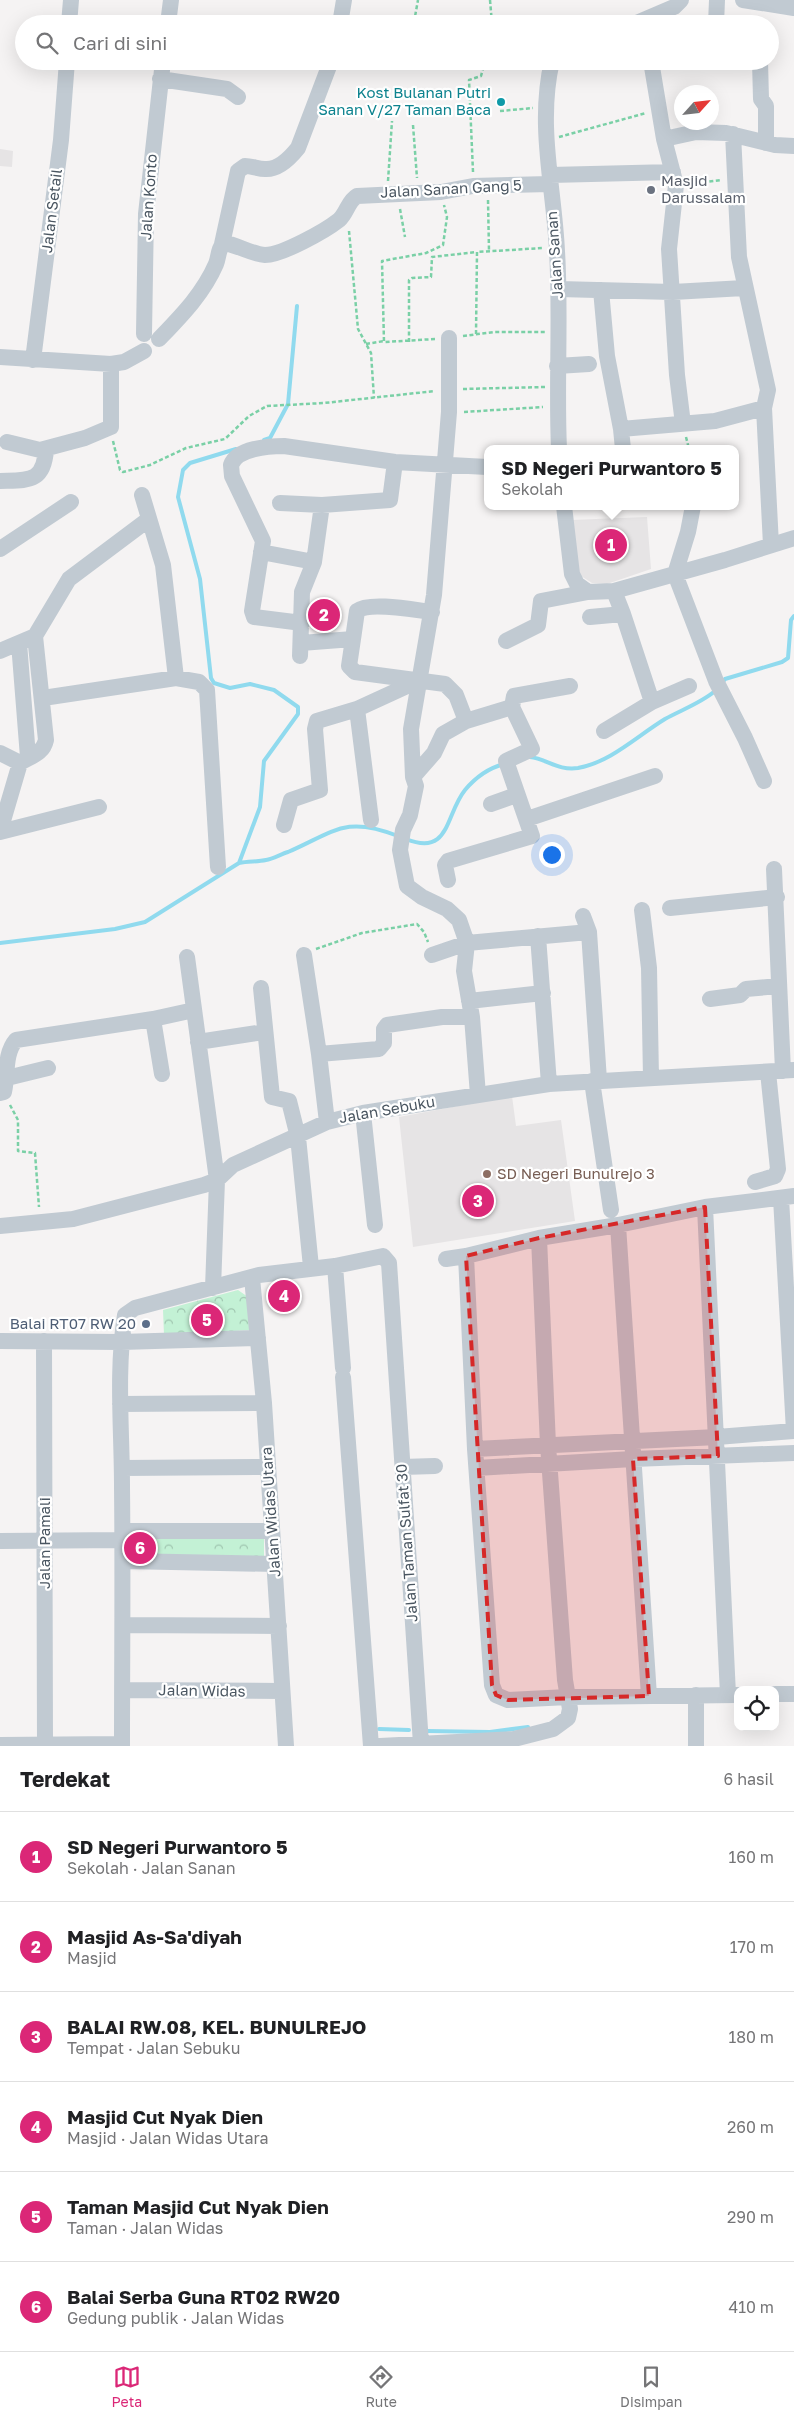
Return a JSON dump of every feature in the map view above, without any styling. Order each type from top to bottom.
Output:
[{"type":"street","points":[[70,15],[71,0]]},
{"type":"street","points":[[169,15],[171,0]]},
{"type":"street","points":[[342,15],[344,0]]},
{"type":"street","points":[[657,15],[674,7],[682,0]]},
{"type":"street","points":[[716,15],[717,0]]},
{"type":"street","points":[[742,0],[794,8]]},
{"type":"street","name":"Jalan Setail","points":[[33,360],[61,140],[65,70]]},
{"type":"street","name":"Jalan Konto","points":[[151,337],[146,214],[161,70]]},
{"type":"street","points":[[0,357],[111,364],[124,362],[144,351],[156,350],[151,337],[186,311],[205,286],[217,262],[238,171],[245,166],[263,169],[274,168],[292,155],[298,148],[328,70]]},
{"type":"street","name":"Jalan Sanan","points":[[551,70],[545,108],[559,289],[557,366],[559,445]]},
{"type":"street","points":[[652,70],[664,139],[675,178],[668,249],[673,292],[677,375],[683,424]]},
{"type":"street","points":[[760,70],[762,101],[766,106],[766,143]]},
{"type":"street","points":[[160,79],[227,89],[238,98]]},
{"type":"street","points":[[664,139],[696,132],[733,134],[766,143],[794,146]]},
{"type":"street","points":[[733,134],[736,178],[735,206],[744,288],[768,390],[764,408],[771,545]]},
{"type":"street","name":"Jalan Sanan Gang 5","points":[[351,203],[372,194],[392,195],[441,192],[480,186],[550,180],[675,178]]},
{"type":"street","points":[[222,244],[264,255],[272,254],[333,225],[344,215],[351,203]]},
{"type":"street","points":[[559,289],[673,292],[744,288]]},
{"type":"street","points":[[601,290],[607,356],[623,445]]},
{"type":"street","points":[[449,338],[449,412],[432,612],[427,647],[418,681],[411,729],[413,777],[416,786],[410,815],[403,830],[400,850],[407,886],[422,897],[455,914],[467,942],[464,971],[470,1009],[478,1095]]},
{"type":"street","points":[[6,442],[26,445],[38,450],[46,449],[85,438],[111,427],[111,364]]},
{"type":"street","points":[[557,366],[589,364]]},
{"type":"street","points":[[621,429],[715,421],[764,408]]},
{"type":"street","points":[[302,623],[254,617],[252,611],[262,535],[232,476],[231,465],[238,456],[276,446],[395,462],[484,468]]},
{"type":"street","points":[[0,480],[28,480],[37,476],[44,466],[46,449]]},
{"type":"street","points":[[280,503],[322,504],[390,500],[395,462]]},
{"type":"street","points":[[142,495],[163,565],[176,678]]},
{"type":"street","points":[[0,549],[70,502]]},
{"type":"street","points":[[322,504],[314,562],[302,592],[300,649],[353,639]]},
{"type":"street","points":[[564,510],[572,574],[577,584],[588,592]]},
{"type":"street","points":[[692,510],[688,532],[675,574],[718,686],[745,738],[764,781]]},
{"type":"street","points":[[0,651],[36,636],[70,580],[149,519]]},
{"type":"street","points":[[506,641],[538,625],[541,601],[588,592],[614,591],[794,538]]},
{"type":"street","points":[[261,552],[314,562]]},
{"type":"street","points":[[614,591],[652,702]]},
{"type":"street","points":[[432,612],[384,607],[362,608],[357,611],[349,660],[351,670],[445,684],[456,695],[466,721]]},
{"type":"street","points":[[590,617],[623,614]]},
{"type":"street","points":[[0,753],[24,760],[39,753],[45,747],[43,698],[36,636]]},
{"type":"street","points":[[0,832],[24,760],[19,643]]},
{"type":"street","points":[[43,698],[176,678],[199,682],[207,690],[218,867]]},
{"type":"street","points":[[284,825],[291,800],[320,790],[315,729],[317,721],[357,709],[418,681]]},
{"type":"street","points":[[448,880],[445,865],[448,861],[530,838],[532,834],[506,761],[532,749],[512,707],[514,696],[570,686]]},
{"type":"street","points":[[604,731],[652,702],[689,686]]},
{"type":"street","points":[[413,777],[434,754],[443,734],[466,721],[512,707]]},
{"type":"street","points":[[357,709],[371,820]]},
{"type":"street","points":[[527,818],[655,776]]},
{"type":"street","points":[[491,804],[515,788]]},
{"type":"street","points":[[0,832],[99,806]]},
{"type":"street","points":[[755,1182],[775,1176],[778,1169],[782,1071],[777,897],[774,869]]},
{"type":"street","points":[[670,908],[777,897]]},
{"type":"street","points":[[642,910],[649,968],[651,1078]]},
{"type":"street","points":[[583,916],[589,932],[595,1081],[615,1218],[631,1442],[634,1459],[649,1696]]},
{"type":"street","points":[[432,955],[467,942],[589,932]]},
{"type":"street","points":[[538,936],[550,1084]]},
{"type":"street","points":[[304,955],[320,1054],[327,1122]]},
{"type":"street","points":[[187,956],[217,1180],[213,1288]]},
{"type":"street","points":[[710,999],[740,995],[746,989],[779,986]]},
{"type":"street","points":[[261,988],[272,1097],[288,1101],[298,1137],[311,1267]]},
{"type":"street","points":[[320,1054],[379,1049],[384,1043],[384,1029],[387,1025],[442,1017],[542,993]]},
{"type":"street","points":[[3,1088],[8,1055],[11,1046],[16,1040],[153,1019],[194,1010]]},
{"type":"street","points":[[153,1019],[162,1074]]},
{"type":"street","points":[[198,1042],[264,1032]]},
{"type":"street","points":[[3,1088],[48,1068]]},
{"type":"street","name":"Jalan Sebuku","points":[[0,1226],[40,1224],[72,1219],[139,1203],[217,1180],[233,1165],[298,1137],[327,1122],[363,1113],[550,1084],[782,1071]]},
{"type":"street","points":[[363,1113],[375,1226]]},
{"type":"street","points":[[446,1259],[466,1256],[615,1218],[788,1197],[794,1431],[631,1442],[475,1449]]},
{"type":"street","points":[[466,1256],[475,1449],[492,1685],[496,1695],[508,1700],[568,1697],[733,1695],[705,1207]]},
{"type":"street","points":[[380,1746],[514,1739],[554,1729],[568,1718],[568,1697],[548,1445],[539,1238]]},
{"type":"street","name":"Jalan Taman Sulfat 30","points":[[335,1266],[386,1256],[389,1263],[421,1744]]},
{"type":"street","points":[[0,1745],[122,1745],[123,1536],[120,1404],[121,1342],[125,1315],[130,1310],[259,1275],[335,1266],[371,1746]]},
{"type":"street","name":"Jalan Widas Utara","points":[[252,1278],[264,1403],[286,1746]]},
{"type":"street","points":[[0,1341],[121,1342],[258,1338]]},
{"type":"street","name":"Jalan Pamali","points":[[44,1341],[46,1542],[45,1745]]},
{"type":"street","points":[[120,1404],[264,1403]]},
{"type":"street","points":[[477,1468],[634,1459],[794,1453]]},
{"type":"street","points":[[402,1467],[435,1466]]},
{"type":"street","points":[[122,1468],[268,1467]]},
{"type":"street","points":[[0,1541],[46,1542],[123,1536],[272,1531]]},
{"type":"street","points":[[123,1561],[274,1564]]},
{"type":"street","points":[[123,1625],[279,1626]]},
{"type":"street","name":"Jalan Widas","points":[[123,1690],[282,1691]]},
{"type":"street","points":[[779,1694],[794,1694]]},
{"type":"street","points":[[696,1695],[696,1746]]},
{"type":"path","points":[[415,15],[418,0]]},
{"type":"path","points":[[490,0],[491,15]]},
{"type":"path","points":[[483,70],[481,76],[469,80],[489,251]]},
{"type":"path","points":[[500,111],[545,108]]},
{"type":"path","points":[[546,140],[659,110]]},
{"type":"path","points":[[392,120],[392,195],[405,237]]},
{"type":"path","points":[[413,125],[419,192]]},
{"type":"path","points":[[675,178],[736,178]]},
{"type":"path","points":[[384,341],[382,261],[426,253],[443,245],[447,216],[441,192]]},
{"type":"path","points":[[351,203],[354,303],[358,329],[371,353],[374,398]]},
{"type":"path","points":[[408,342],[409,280],[412,278],[431,277],[432,257],[489,251],[557,248]]},
{"type":"path","points":[[476,334],[477,252]]},
{"type":"path","points":[[366,344],[384,341],[408,342],[476,334],[558,332]]},
{"type":"path","points":[[111,427],[120,470],[123,472],[150,465],[186,448],[225,439],[249,416],[267,406],[293,403],[324,403],[449,390],[557,386]]},
{"type":"path","points":[[449,412],[557,406]]},
{"type":"path","points":[[304,955],[306,952],[362,933],[417,924],[424,932],[432,955]]},
{"type":"path","points":[[3,1088],[18,1120],[18,1152],[35,1153],[40,1224]]},
{"type":"highlighted area","points":[[705,1207],[718,1456],[633,1459],[649,1696],[508,1700],[496,1695],[492,1685],[466,1256],[539,1238]]},
{"type":"shaded area","points":[[0,149],[13,151],[12,167],[0,166]]},
{"type":"shaded area","points":[[647,517],[651,569],[607,584],[592,583],[578,574],[570,520]]},
{"type":"shaded area","name":"SD Negeri Bunulrejo 3","points":[[512,1096],[516,1126],[561,1120],[575,1221],[413,1247],[399,1117]]},
{"type":"green space","points":[[238,1290],[248,1297],[251,1330],[164,1335],[163,1310]]},
{"type":"green space","points":[[264,1538],[264,1556],[130,1556],[128,1539]]},
{"type":"green space","points":[[185,1541],[214,1541],[214,1552],[185,1552]]},
{"type":"waterway","points":[[264,440],[270,438],[288,404],[297,306]]},
{"type":"waterway","points":[[236,449],[190,463],[183,470],[178,497],[200,579],[211,678],[214,683],[230,688],[250,684],[274,690],[298,707],[298,714],[264,761],[260,807],[239,863]]},
{"type":"waterway","points":[[723,682],[725,679],[782,662],[788,658],[791,620],[794,616]]},
{"type":"waterway","points":[[530,757],[564,768],[578,768],[590,765],[613,754],[665,719],[697,703],[715,691]]},
{"type":"waterway","points":[[406,839],[420,843],[431,842],[439,838],[465,790],[483,774],[504,764]]},
{"type":"waterway","points":[[0,943],[115,929],[145,922],[239,863],[271,859],[340,829],[365,827],[398,836]]},
{"type":"waterway","points":[[427,1731],[490,1732],[528,1727]]},
{"type":"waterway","points":[[379,1729],[409,1730]]},
{"type":"place","name":"Kost Bulanan Putri Sanan V/27 Taman Baca","points":[[501,102]]},
{"type":"place","name":"Masjid Darussalam","points":[[651,190]]},
{"type":"place","name":"SD Negeri Purwantoro 5","points":[[611,545]]},
{"type":"place","name":"Masjid As-Sa'diyah","points":[[324,615]]},
{"type":"place","name":"SD Negeri Bunulrejo 3","points":[[487,1174]]},
{"type":"place","name":"BALAI RW.08, KEL. BUNULREJO","points":[[478,1201]]},
{"type":"place","name":"Masjid Cut Nyak Dien","points":[[284,1296]]},
{"type":"place","name":"Taman Masjid Cut Nyak Dien","points":[[207,1320]]},
{"type":"place","name":"Balai RT07 RW 20","points":[[146,1324]]},
{"type":"place","name":"Balai Serba Guna RT02 RW20","points":[[140,1548]]}]
